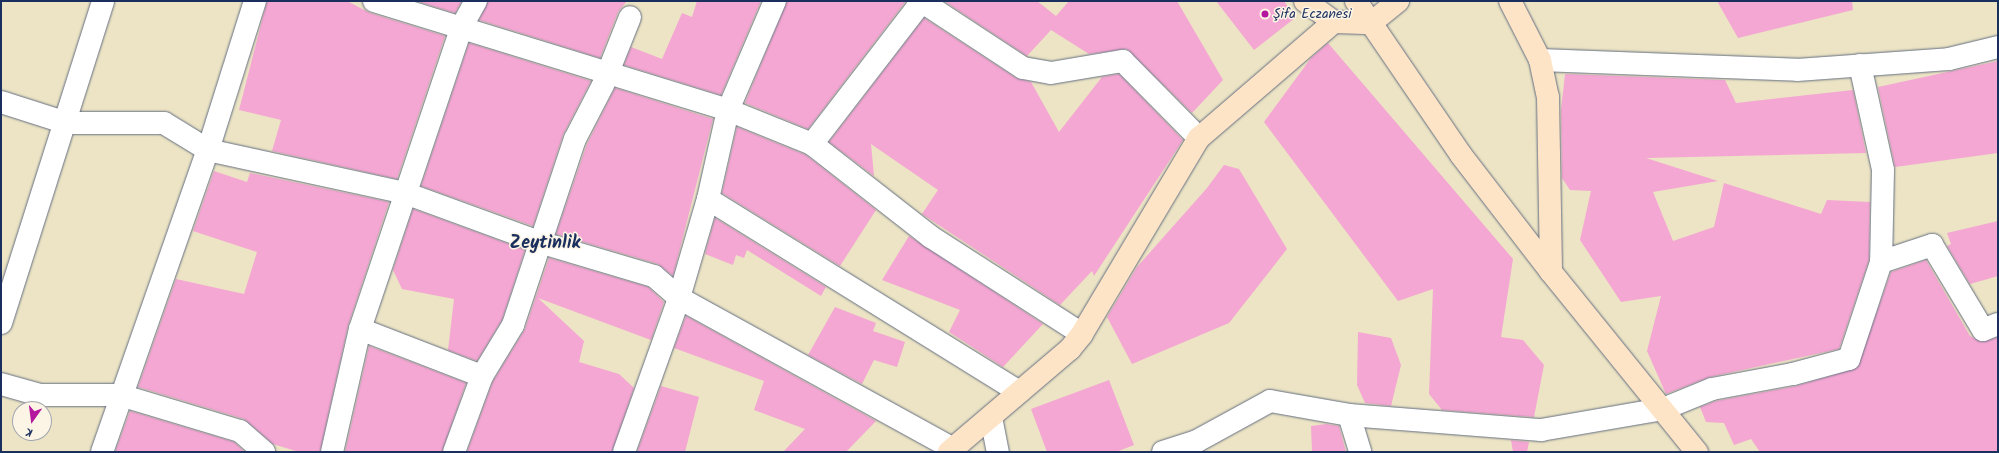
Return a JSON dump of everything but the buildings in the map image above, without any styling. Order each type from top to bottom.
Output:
[{"type":"main road","points":[[1305,1],[1334,22],[1371,23],[1398,1]]},
{"type":"main road","points":[[1356,1],[1461,155],[1551,272],[1698,452]]},
{"type":"main road","points":[[1510,1],[1540,60],[1548,97],[1551,272]]},
{"type":"main road","points":[[951,451],[1020,392],[1082,334],[1199,138],[1334,22]]},
{"type":"street","points":[[1,323],[67,123],[103,1]]},
{"type":"street","points":[[102,452],[120,395],[208,150],[255,1]]},
{"type":"street","points":[[374,1],[462,26],[728,110],[812,144],[931,237],[1082,334]]},
{"type":"street","points":[[332,452],[360,329],[404,193],[462,26],[476,1]]},
{"type":"street","points":[[624,452],[679,298],[708,199],[728,110],[775,1]]},
{"type":"street","points":[[812,144],[922,1],[1023,68],[1051,73],[1123,61],[1199,138]]},
{"type":"street","points":[[454,452],[482,376],[513,325],[539,242],[575,139],[607,72],[630,17]]},
{"type":"street","points":[[1540,60],[1797,70],[1948,59],[1998,47]]},
{"type":"street","points":[[1163,452],[1198,446],[1270,401],[1348,416],[1541,430],[1663,409],[1712,389],[1793,374],[1849,359],[1881,262],[1883,170],[1860,66]]},
{"type":"street","points":[[1,102],[67,123],[164,123],[208,150],[404,193],[539,242],[654,276],[679,298],[951,451]]},
{"type":"street","points":[[708,199],[1020,392]]},
{"type":"street","points":[[1881,262],[1932,245],[1983,330],[1998,324]]},
{"type":"street","points":[[360,329],[482,376]]},
{"type":"street","points":[[1,384],[40,395],[120,395],[240,431],[264,452]]},
{"type":"street","points":[[1348,416],[1360,452]]},
{"type":"street","points":[[991,417],[998,452]]},
{"type":"place","name":"Şifa Eczanesi","points":[[1265,14]]},
{"type":"district","name":"Zeytinlik","points":[[545,244]]}]
